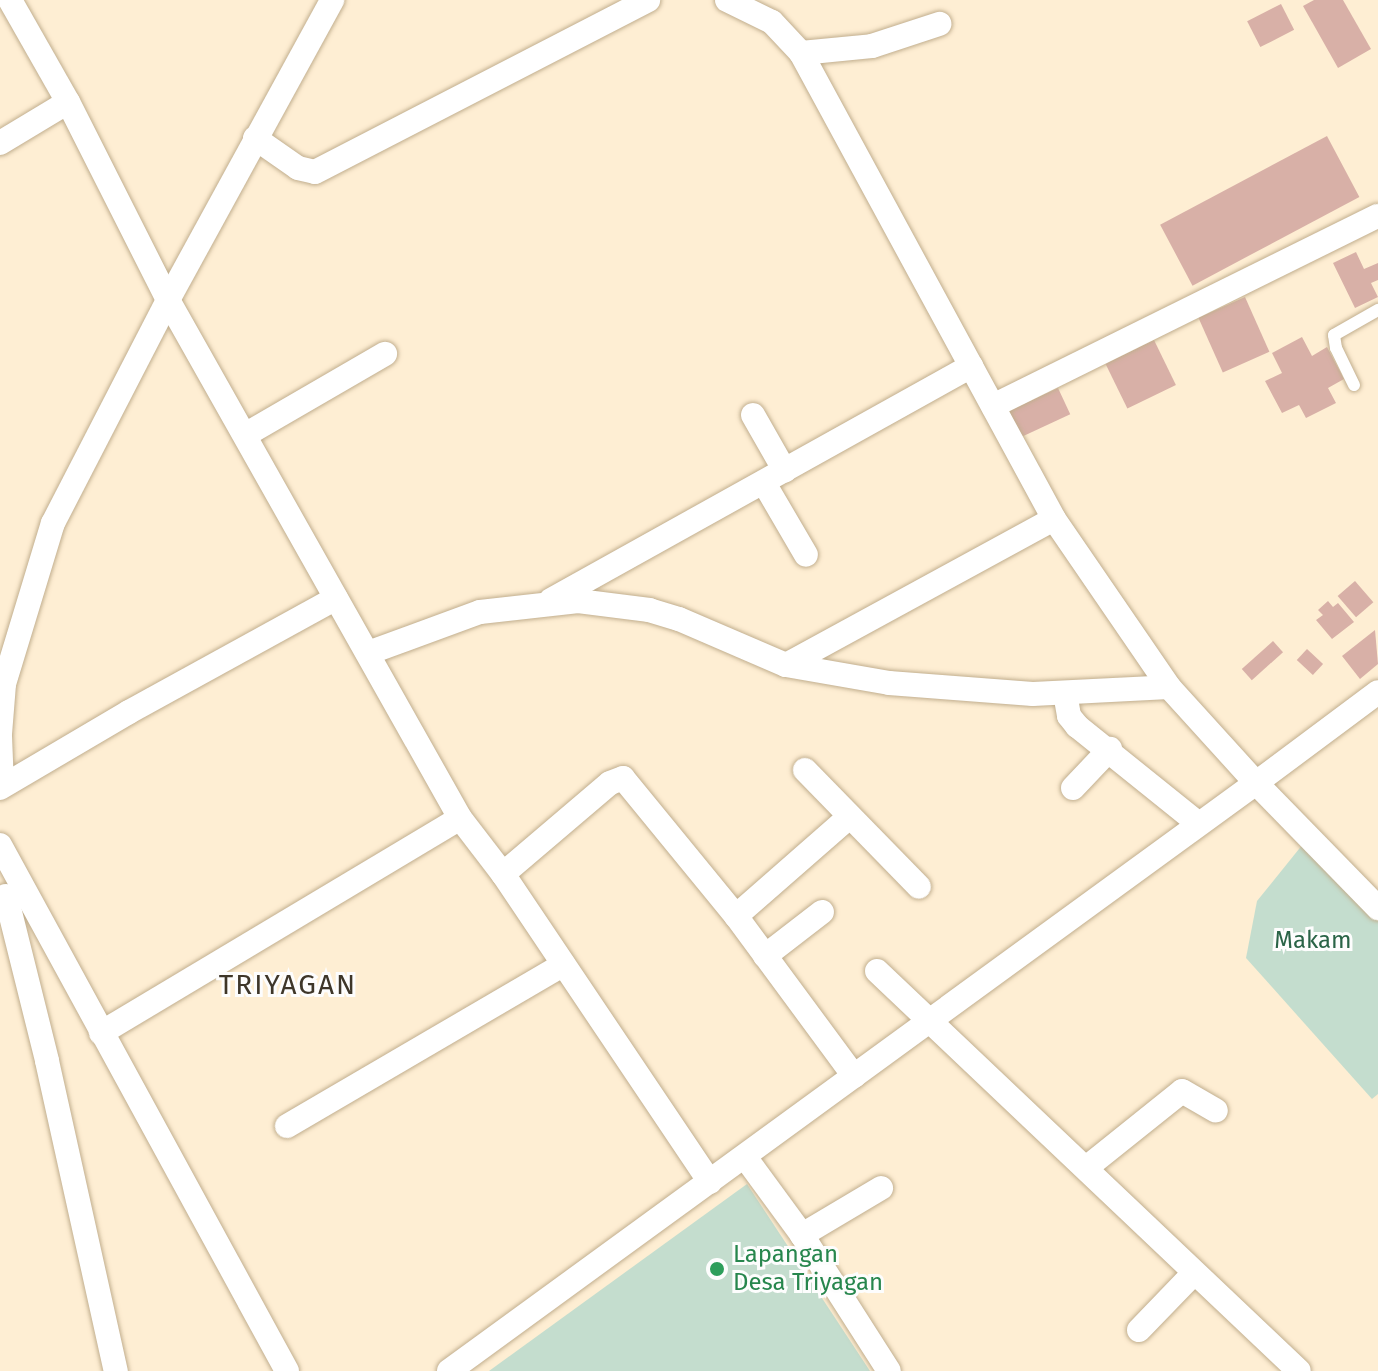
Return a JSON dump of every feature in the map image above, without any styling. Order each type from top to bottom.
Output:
[{"type":"street","points":[[10,0],[68,102],[168,300],[460,818],[503,874],[710,1182]]},
{"type":"street","points":[[332,0],[168,300],[53,523],[4,684],[0,735],[1,787],[336,598]]},
{"type":"street","points":[[255,138],[298,168],[315,172],[648,0]]},
{"type":"street","points":[[727,0],[772,22],[801,53],[1054,519],[1169,687],[1256,783],[1378,908]]},
{"type":"street","points":[[801,53],[872,46],[939,24]]},
{"type":"street","points":[[0,143],[68,102]]},
{"type":"street","points":[[993,406],[1378,216]]},
{"type":"street","points":[[245,435],[385,354]]},
{"type":"street","points":[[546,603],[971,366]]},
{"type":"street","points":[[753,415],[806,555]]},
{"type":"street","points":[[786,665],[1054,519]]},
{"type":"street","points":[[368,653],[480,612],[578,601],[649,610],[786,665],[889,683],[1004,693],[1169,687]]},
{"type":"street","points":[[449,1371],[1378,692]]},
{"type":"street","points":[[1065,693],[1069,716],[1199,824]]},
{"type":"street","points":[[1073,788],[1110,749]]},
{"type":"street","points":[[805,770],[848,818],[919,887]]},
{"type":"street","points":[[503,874],[610,783],[623,778],[736,916],[854,1076]]},
{"type":"street","points":[[101,1033],[460,818]]},
{"type":"street","points":[[736,916],[848,818]]},
{"type":"street","points":[[0,845],[9,894],[8,940],[116,1371]]},
{"type":"street","points":[[9,894],[101,1033],[287,1371]]},
{"type":"street","points":[[765,956],[822,912]]},
{"type":"street","points":[[287,1126],[563,965]]},
{"type":"street","points":[[877,971],[1299,1371]]},
{"type":"street","points":[[1086,1168],[1182,1091],[1216,1111]]},
{"type":"street","points":[[745,1157],[802,1235],[889,1371]]},
{"type":"street","points":[[802,1235],[881,1188]]},
{"type":"street","points":[[1139,1330],[1194,1273]]},
{"type":"lane","points":[[1354,385],[1336,348],[1334,335],[1378,310]]},
{"type":"green space","name":"Makam","points":[[1303,844],[1378,921],[1378,1094],[1372,1099],[1246,958],[1257,901]]},
{"type":"green space","name":"Lapangan Desa Triyagan","points":[[747,1184],[870,1371],[489,1371]]},
{"type":"building","points":[[1314,0],[1343,0],[1371,49],[1338,68],[1303,6]]},
{"type":"building","points":[[1281,4],[1294,30],[1260,47],[1247,21]]},
{"type":"building","points":[[1327,136],[1359,197],[1193,286],[1160,225]]},
{"type":"building","points":[[1356,252],[1364,269],[1378,263],[1378,280],[1371,283],[1378,297],[1355,308],[1333,263]]},
{"type":"building","points":[[1245,297],[1269,352],[1223,373],[1198,318]]},
{"type":"building","points":[[1302,337],[1312,356],[1327,347],[1344,379],[1328,388],[1336,403],[1306,418],[1299,405],[1282,413],[1265,381],[1282,373],[1272,353]]},
{"type":"building","points":[[1154,340],[1176,385],[1127,409],[1105,364]]},
{"type":"building","points":[[1058,388],[1070,414],[1019,438],[1006,412]]},
{"type":"building","points":[[1355,581],[1373,602],[1356,617],[1338,596]]},
{"type":"building","points":[[1328,601],[1333,607],[1338,603],[1354,622],[1332,639],[1316,620],[1323,615],[1318,610]]},
{"type":"building","points":[[1375,630],[1378,664],[1360,679],[1342,656]]},
{"type":"building","points":[[1273,641],[1283,652],[1252,680],[1242,669]]},
{"type":"building","points":[[1307,649],[1323,664],[1313,675],[1297,660]]},
{"type":"place","name":"Lapangan Desa Triyagan","points":[[717,1269]]},
{"type":"district","name":"TRIYAGAN","points":[[288,985]]}]
